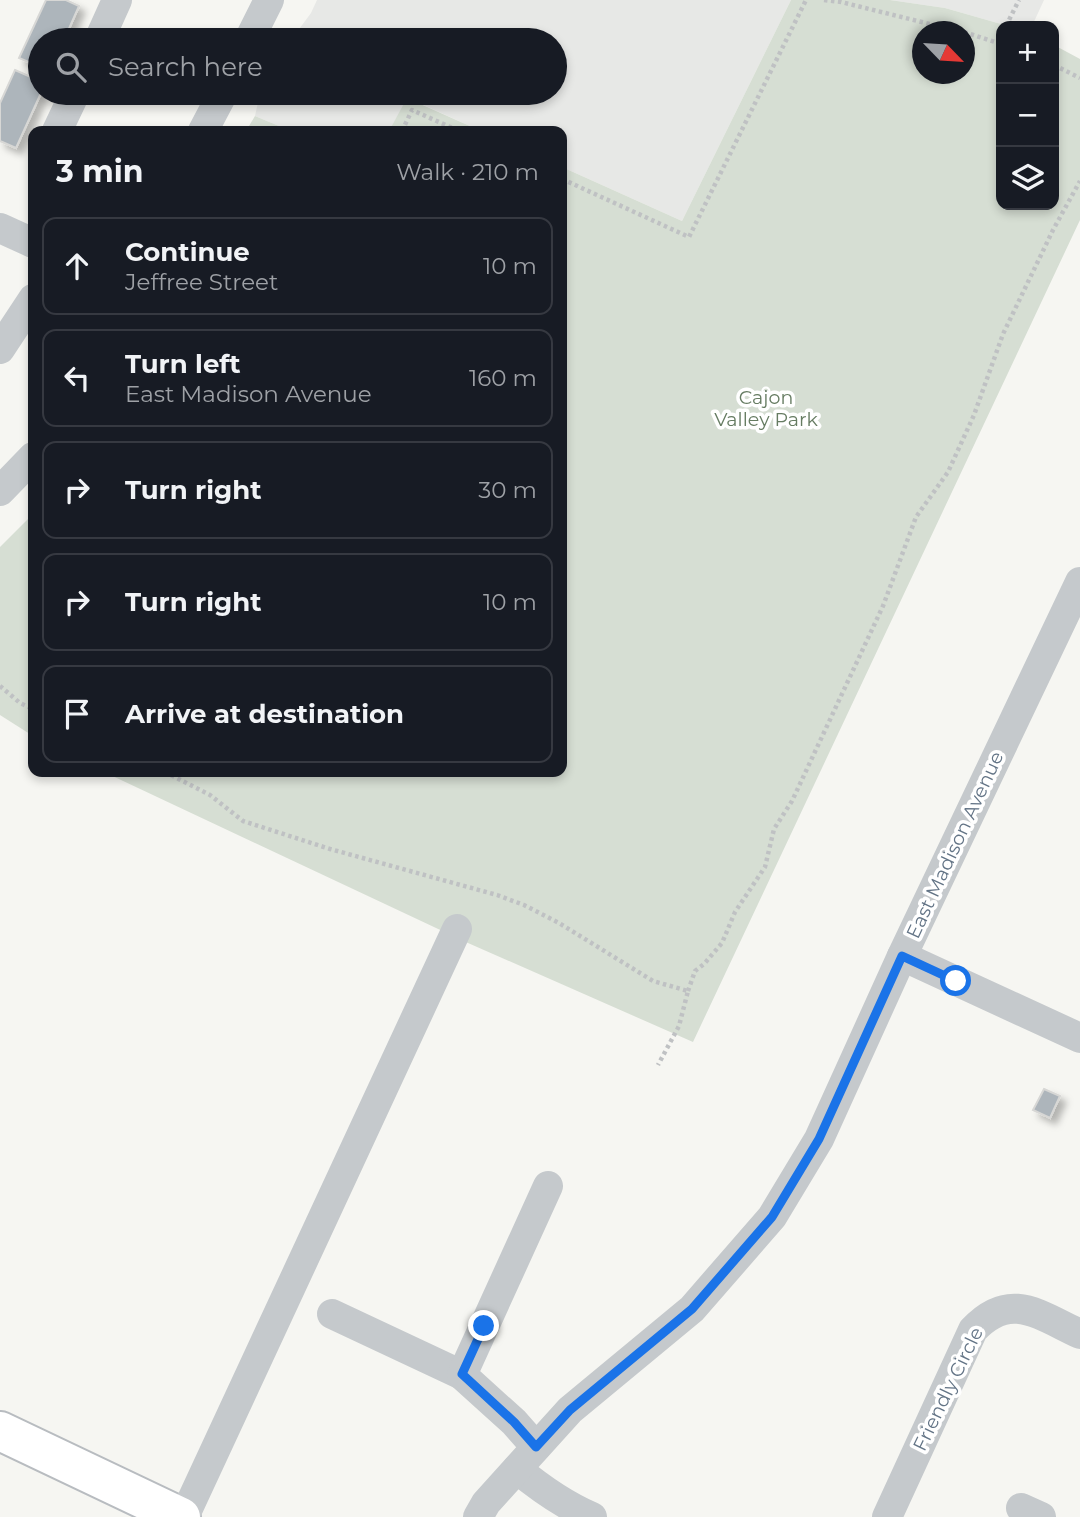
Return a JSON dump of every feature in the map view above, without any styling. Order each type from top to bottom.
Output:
[{"type":"main road","points":[[0,1431],[182,1517]]},
{"type":"street","points":[[104,28],[117,0]]},
{"type":"street","points":[[255,28],[269,0]]},
{"type":"street","points":[[59,126],[69,105]]},
{"type":"street","points":[[206,126],[217,105]]},
{"type":"street","points":[[0,228],[28,241]]},
{"type":"street","points":[[0,349],[28,307]]},
{"type":"street","points":[[0,491],[28,462]]},
{"type":"street","name":"East Madison Avenue","points":[[478,1517],[486,1503],[570,1410],[692,1309],[772,1217],[819,1139],[902,956],[1080,582]]},
{"type":"street","points":[[182,1517],[457,929]]},
{"type":"street","points":[[902,956],[1080,1038]]},
{"type":"street","points":[[462,1374],[548,1186]]},
{"type":"street","name":"Friendly Circle","points":[[887,1517],[973,1330],[987,1315],[1003,1309],[1027,1310],[1080,1334]]},
{"type":"street","points":[[332,1314],[462,1374],[514,1422],[526,1458],[543,1490],[592,1517]]},
{"type":"path","points":[[567,180],[689,237],[806,0]]},
{"type":"path","points":[[824,0],[918,21]]},
{"type":"path","points":[[1008,21],[1019,0]]},
{"type":"path","points":[[975,35],[996,41]]},
{"type":"path","points":[[1059,68],[1080,78]]},
{"type":"path","points":[[404,126],[412,110],[448,126]]},
{"type":"path","points":[[688,991],[695,971],[722,943],[735,912],[765,867],[774,829],[792,801],[878,618],[916,517],[948,472],[974,415],[1003,334],[1080,181]]},
{"type":"path","points":[[0,686],[28,707]]},
{"type":"shaded area","points":[[317,0],[791,0],[682,221],[567,169],[567,126],[470,126],[423,105],[567,105],[567,28],[300,28]]},
{"type":"shaded area","points":[[890,0],[1044,0],[1034,21],[996,23],[945,8]]},
{"type":"shaded area","points":[[257,105],[404,105],[392,126],[279,126],[255,116]]},
{"type":"green space","name":"Cajon Valley Park","points":[[791,0],[890,0],[945,8],[996,23],[996,210],[1059,210],[1059,48],[1080,59],[1080,220],[693,1042],[468,943],[115,777],[567,777],[567,169],[682,221]]},
{"type":"green space","points":[[403,105],[423,105],[470,126],[392,126]]},
{"type":"green space","points":[[255,116],[279,126],[249,126]]},
{"type":"green space","points":[[28,519],[28,733],[0,715],[0,547]]},
{"type":"building","points":[[46,0],[66,0],[79,6],[69,28],[33,28]]},
{"type":"building","points":[[28,39],[28,62],[19,58]]},
{"type":"building","points":[[15,70],[28,76],[28,105],[36,105],[16,148],[0,141],[0,103]]},
{"type":"building","points":[[1044,1089],[1060,1096],[1050,1118],[1033,1110]]},
{"type":"route","points":[[484,1326],[462,1374],[514,1422],[536,1447],[570,1410],[692,1309],[772,1217],[819,1139],[902,956],[956,981]]}]
